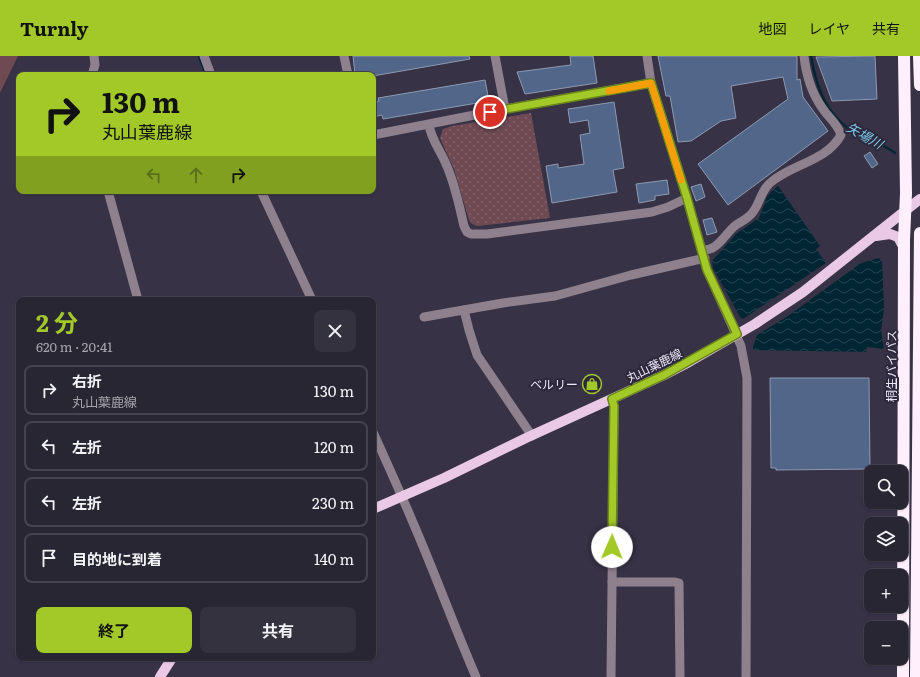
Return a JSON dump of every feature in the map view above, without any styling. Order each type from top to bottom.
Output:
[{"type":"highway","name":"桐生バイパス","points":[[903,677],[904,248],[906,185],[904,56]]},
{"type":"highway","points":[[919,56],[920,85]]},
{"type":"highway","points":[[916,677],[920,233]]},
{"type":"main road","name":"丸山葉鹿線","points":[[376,508],[664,375],[755,324],[803,292],[920,199]]},
{"type":"main road","points":[[873,236],[893,234],[898,237],[904,248]]},
{"type":"main road","points":[[160,677],[170,661]]},
{"type":"street","points":[[93,72],[95,66],[94,56]]},
{"type":"street","points":[[204,56],[210,72]]},
{"type":"street","points":[[344,56],[346,72]]},
{"type":"street","points":[[495,56],[505,109]]},
{"type":"street","points":[[647,56],[651,83],[711,279],[737,334],[745,361],[747,394],[746,677]]},
{"type":"street","points":[[424,317],[503,302],[555,296],[704,254],[708,250],[715,247],[736,225],[750,216],[756,209],[764,190],[771,182],[787,171],[812,160],[821,154],[832,146],[841,135],[836,124],[821,106],[809,79],[804,56]]},
{"type":"street","points":[[376,134],[505,109],[651,83]]},
{"type":"street","points":[[429,124],[430,134],[446,164],[455,186],[464,226],[467,232],[472,234],[487,234],[652,212],[668,207],[687,198]]},
{"type":"street","points":[[109,194],[137,297]]},
{"type":"street","points":[[262,194],[311,297]]},
{"type":"street","points":[[464,310],[477,354],[532,436]]},
{"type":"street","points":[[611,677],[614,406],[612,399]]},
{"type":"street","points":[[376,439],[438,582],[476,677]]},
{"type":"street","points":[[612,582],[679,583],[680,677]]},
{"type":"shaded area","points":[[0,56],[18,56],[0,93]]},
{"type":"shaded area","points":[[531,113],[550,218],[477,226],[472,224],[469,220],[454,169],[440,138],[443,129],[452,126]]},
{"type":"water","points":[[778,186],[820,246],[816,249],[826,263],[743,319],[740,317],[713,268],[712,261],[736,234],[759,218],[767,197]]},
{"type":"water","points":[[879,258],[882,261],[884,308],[881,331],[884,349],[867,347],[866,352],[753,350],[757,335],[788,316],[861,263]]},
{"type":"building","points":[[353,56],[469,56],[470,59],[376,75],[376,72],[355,72]]},
{"type":"building","points":[[570,56],[593,56],[597,83],[525,94],[517,72],[571,65]]},
{"type":"building","points":[[658,56],[797,56],[797,80],[800,79],[803,97],[828,131],[728,205],[698,164],[788,99],[783,77],[731,86],[736,118],[721,121],[691,141],[678,142],[670,96],[666,96]]},
{"type":"building","points":[[875,56],[877,99],[832,101],[816,57]]},
{"type":"building","points":[[485,80],[489,101],[383,119],[382,115],[376,116],[376,102],[379,101],[378,98]]},
{"type":"building","points":[[614,102],[624,168],[613,170],[617,192],[552,203],[546,166],[558,164],[558,168],[584,164],[580,135],[590,133],[588,120],[570,123],[568,109]]},
{"type":"building","points":[[870,152],[878,164],[872,168],[864,156]]},
{"type":"building","points":[[667,180],[669,194],[655,196],[655,200],[639,203],[636,184]]},
{"type":"building","points":[[701,184],[705,197],[696,201],[691,187]]},
{"type":"building","points":[[712,218],[717,232],[707,235],[703,220]]},
{"type":"building","points":[[593,376],[599,382],[589,392],[583,386]]},
{"type":"building","points":[[770,378],[869,378],[870,465],[864,465],[864,469],[776,470],[776,468],[771,468]]},
{"type":"waterway","points":[[199,56],[205,72]]},
{"type":"waterway","name":"矢場川","points":[[811,56],[819,89],[829,109],[836,118],[854,132],[895,153]]},
{"type":"slow traffic","points":[[609,91],[651,83],[681,180]]},
{"type":"place","name":"ベルリー","points":[[592,384]]},
{"type":"route","points":[[490,112],[651,83],[705,258],[707,270],[737,334],[664,375],[612,399],[614,406],[612,547]]}]
